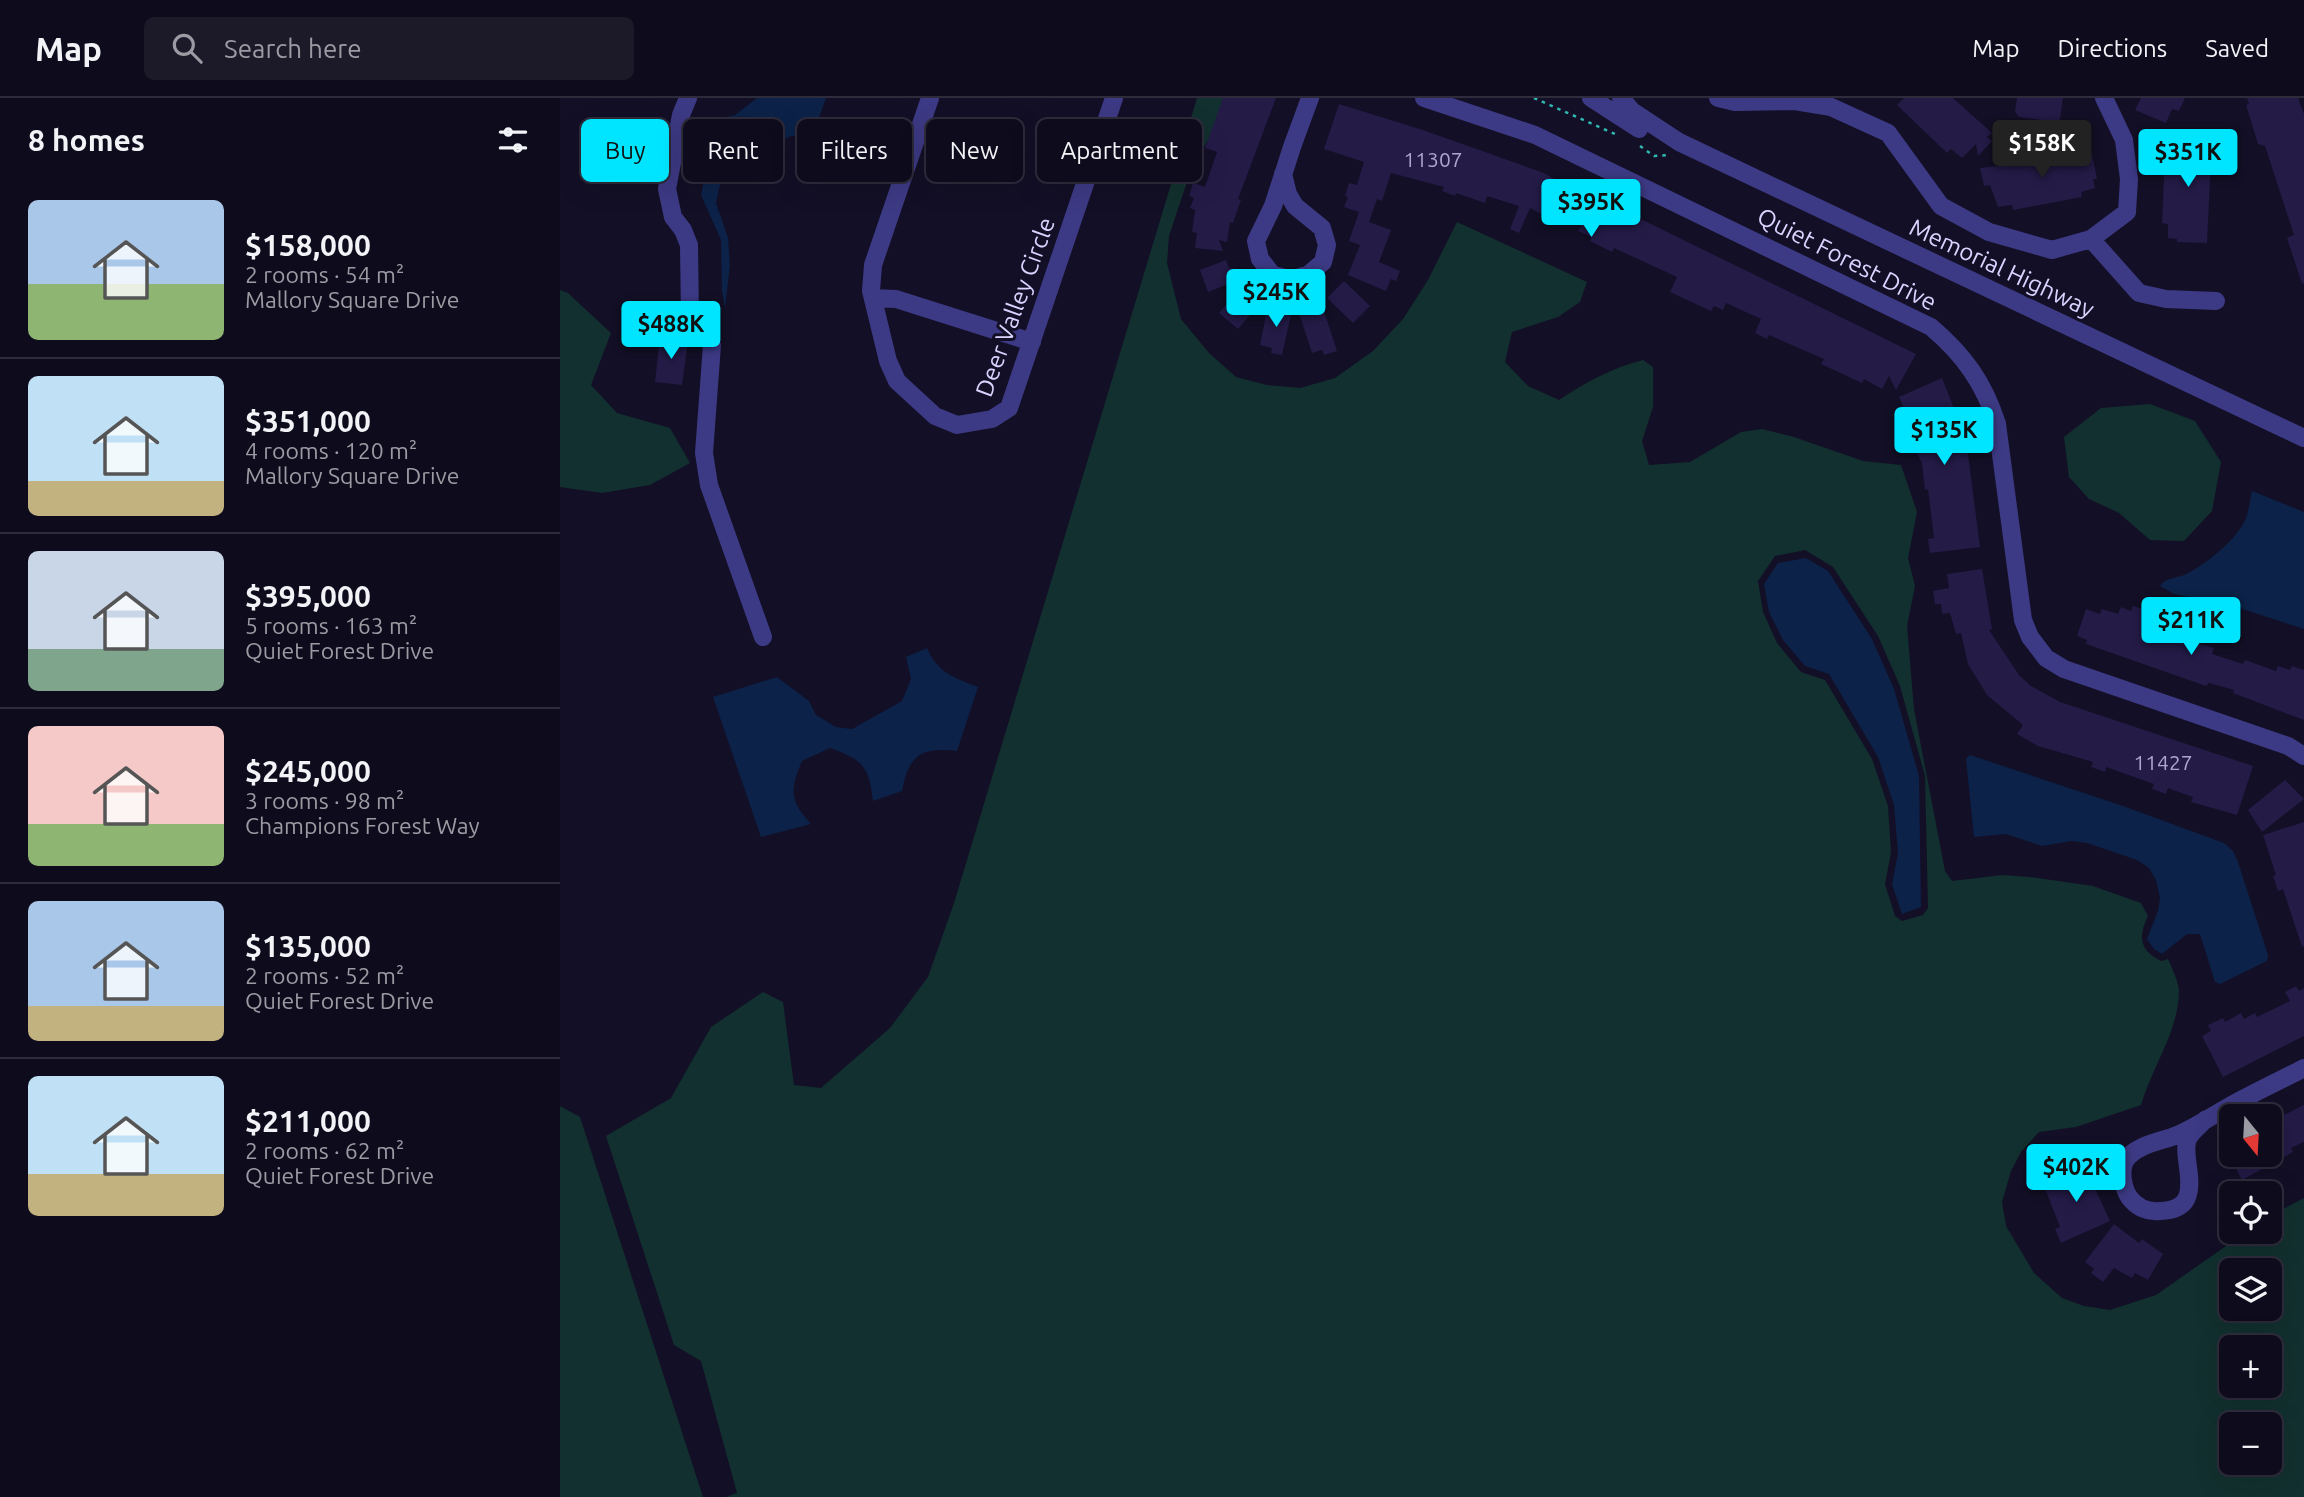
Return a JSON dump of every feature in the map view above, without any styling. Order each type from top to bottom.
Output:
[{"type":"street","points":[[688,98],[681,116],[667,189],[673,217],[684,230],[689,245],[690,317],[712,345],[704,453],[709,485],[763,637]]},
{"type":"street","name":"Deer Valley Circle","points":[[930,98],[870,277],[891,372],[897,381],[936,416],[957,425],[976,424],[1001,415],[1009,408],[1114,98]]},
{"type":"street","points":[[1283,174],[1288,194],[1295,205],[1322,228],[1327,245],[1323,262],[1309,274],[1291,280],[1272,274],[1260,259],[1256,241],[1273,206],[1283,174],[1310,98]]},
{"type":"street","name":"Quiet Forest Drive","points":[[1424,98],[1535,135],[1931,327],[1954,346],[1975,372],[1988,396],[1997,424],[2023,620],[2030,637],[2046,658],[2085,678],[2288,746],[2304,756]]},
{"type":"street","name":"Memorial Highway","points":[[1591,98],[1645,133],[1679,142]]},
{"type":"street","name":"Memorial Highway","points":[[1621,98],[1632,111],[1679,142],[2304,438]]},
{"type":"street","points":[[1718,98],[1735,102],[1796,101],[1831,107],[1888,133],[1941,206],[1989,232],[2052,250],[2091,239],[2127,212],[2129,179],[2124,140],[2104,98]]},
{"type":"street","points":[[2091,239],[2139,293],[2166,299],[2216,301]]},
{"type":"street","points":[[873,298],[896,299],[1032,342]]},
{"type":"street","points":[[2206,1119],[2188,1138],[2186,1148],[2191,1173],[2190,1192],[2181,1204],[2157,1212],[2149,1212],[2134,1205],[2125,1191],[2122,1174],[2126,1160],[2138,1149],[2175,1136],[2206,1119],[2304,1068]]},
{"type":"path","points":[[1534,98],[1617,135]]},
{"type":"path","points":[[1639,145],[1654,156]]},
{"type":"green space","points":[[1197,98],[1235,98],[1202,150],[1202,119],[1191,119]]},
{"type":"green space","points":[[1172,182],[1187,182],[1169,236],[1167,263],[1181,319],[1209,353],[1236,377],[1267,385],[1300,388],[1335,378],[1373,351],[1403,319],[1428,280],[1457,222],[1587,282],[1580,302],[1558,317],[1512,332],[1505,362],[1528,386],[1559,400],[1621,367],[1643,360],[1653,367],[1653,407],[1642,441],[1649,465],[1690,462],[1741,432],[1762,429],[1863,461],[1901,465],[1917,512],[1908,558],[1915,586],[1907,626],[1914,709],[1945,871],[1952,881],[2002,875],[2093,886],[2141,903],[2148,916],[2142,942],[2154,957],[2161,961],[2168,959],[2179,990],[2175,1020],[2141,1105],[2076,1127],[2039,1132],[2021,1152],[2011,1171],[2002,1202],[2006,1226],[2034,1273],[2062,1298],[2084,1306],[2110,1310],[2156,1295],[2229,1244],[2282,1244],[2282,1210],[2304,1198],[2304,1497],[726,1497],[737,1493],[701,1361],[674,1345],[606,1136],[671,1098],[711,1027],[763,992],[783,1002],[794,1085],[821,1088],[890,1028],[928,977],[954,903]],"holes":[[[1805,550],[1833,567],[1878,636],[1900,686],[1925,776],[1928,908],[1923,915],[1902,921],[1895,916],[1885,884],[1891,852],[1888,806],[1872,759],[1825,680],[1801,672],[1777,643],[1763,612],[1758,581],[1775,556]]]},
{"type":"green space","points":[[560,290],[568,293],[611,333],[591,385],[617,413],[670,428],[690,463],[650,485],[602,493],[560,487]]},
{"type":"green space","points":[[2150,404],[2195,421],[2221,462],[2212,511],[2184,541],[2150,540],[2119,513],[2089,499],[2069,477],[2064,437],[2101,408]]},
{"type":"green space","points":[[560,1106],[580,1117],[703,1497],[560,1497]]},
{"type":"water","points":[[757,98],[826,98],[818,119],[797,119],[797,137],[783,139],[783,119],[717,119],[735,115]]},
{"type":"water","points":[[704,182],[721,182],[716,203],[728,238],[730,265],[725,308],[721,240],[701,195]]},
{"type":"water","points":[[2252,491],[2304,512],[2304,629],[2230,605],[2174,594],[2160,586],[2201,566],[2228,543],[2246,518]]},
{"type":"water","points":[[1806,558],[1828,571],[1872,639],[1894,689],[1919,776],[1921,907],[1902,914],[1892,884],[1898,853],[1894,805],[1878,757],[1829,674],[1805,666],[1783,640],[1769,612],[1764,584],[1778,563]]},
{"type":"water","points":[[927,648],[941,669],[978,687],[957,751],[935,750],[919,756],[909,769],[902,791],[873,801],[869,780],[862,766],[850,756],[830,748],[802,761],[795,780],[795,801],[811,824],[761,837],[713,697],[777,677],[809,701],[816,715],[836,727],[852,729],[902,701],[911,679],[906,657]]},
{"type":"water","points":[[1970,755],[2224,843],[2233,851],[2238,862],[2268,955],[2267,961],[2220,984],[2215,982],[2200,934],[2187,934],[2162,954],[2154,949],[2147,939],[2160,898],[2156,880],[2149,868],[2137,860],[2087,843],[2072,841],[2042,846],[2006,834],[1974,837],[1966,759]]},
{"type":"building","points":[[1223,98],[1276,98],[1238,199],[1241,200],[1233,223],[1230,222],[1227,242],[1219,240],[1223,251],[1195,248],[1197,233],[1192,232],[1195,210],[1190,208],[1194,198],[1189,196],[1193,183],[1205,187],[1217,152],[1205,148]]},
{"type":"building","points":[[1904,98],[1953,98],[1992,133],[1987,137],[1992,141],[1978,156],[1976,144],[1962,158],[1951,149],[1947,153],[1897,105]]},
{"type":"building","points":[[2017,98],[2063,98],[2060,119],[2056,122],[2019,117],[2015,112]]},
{"type":"building","points":[[2141,98],[2185,98],[2179,111],[2172,109],[2166,123],[2135,110]]},
{"type":"building","points":[[2247,98],[2298,98],[2304,114],[2302,284],[2287,238],[2294,235],[2265,146],[2258,144],[2246,105],[2249,104]]},
{"type":"building","points":[[1339,104],[1423,130],[1544,173],[1563,184],[1562,186],[1587,198],[1591,195],[1602,200],[1916,354],[1896,390],[1889,376],[1882,389],[1864,379],[1862,383],[1821,364],[1824,359],[1769,335],[1767,339],[1755,333],[1761,319],[1726,303],[1723,310],[1714,306],[1711,311],[1670,292],[1677,277],[1614,248],[1612,252],[1590,241],[1592,237],[1578,231],[1581,226],[1559,216],[1545,210],[1543,215],[1530,208],[1519,233],[1510,229],[1519,206],[1487,196],[1485,203],[1456,193],[1455,196],[1442,191],[1444,187],[1391,173],[1382,201],[1377,199],[1369,222],[1391,230],[1379,262],[1400,271],[1396,281],[1391,279],[1386,291],[1348,275],[1360,245],[1349,241],[1359,212],[1344,207],[1348,197],[1345,196],[1349,183],[1357,185],[1364,162],[1324,149]]},
{"type":"building","points":[[2173,136],[2212,138],[2207,243],[2177,242],[2177,239],[2168,238],[2168,224],[2162,223],[2165,154],[2171,154]]},
{"type":"building","points":[[2091,149],[2097,179],[2093,179],[2095,188],[2081,192],[2082,197],[2013,210],[2012,205],[1998,207],[1990,185],[1984,186],[1980,168],[2026,163]]},
{"type":"building","points":[[1226,260],[1229,268],[1234,269],[1238,280],[1208,292],[1200,270]]},
{"type":"building","points":[[1344,281],[1370,306],[1353,323],[1327,298]]},
{"type":"building","points":[[1243,286],[1261,302],[1238,329],[1219,313]]},
{"type":"building","points":[[1321,302],[1337,351],[1324,355],[1322,350],[1312,353],[1298,310]]},
{"type":"building","points":[[1268,305],[1292,310],[1282,355],[1271,353],[1272,348],[1260,345]]},
{"type":"building","points":[[660,337],[688,341],[682,385],[655,382]]},
{"type":"building","points":[[1942,378],[1966,439],[1980,547],[1930,553],[1928,539],[1934,538],[1928,489],[1925,490],[1922,464],[1911,438],[1916,436],[1899,397]]},
{"type":"building","points":[[1982,569],[1992,629],[1989,630],[2019,675],[2031,686],[2060,702],[2253,766],[2237,815],[2191,802],[2193,797],[2168,788],[2166,794],[2152,789],[2154,784],[2106,767],[2105,772],[2091,767],[2093,762],[2038,746],[2017,734],[2023,725],[1987,695],[1968,664],[1961,633],[1956,634],[1950,613],[1942,614],[1941,604],[1935,604],[1933,591],[1949,588],[1947,574]]},
{"type":"building","points":[[2133,606],[2205,630],[2200,644],[2214,648],[2212,654],[2243,664],[2245,660],[2276,671],[2278,666],[2290,670],[2292,666],[2304,670],[2304,720],[2233,693],[2234,690],[2209,683],[2206,686],[2086,644],[2087,640],[2077,636],[2086,609],[2100,614],[2102,609],[2118,614],[2121,607],[2131,611]]},
{"type":"building","points":[[2285,780],[2304,799],[2262,832],[2248,810]]},
{"type":"building","points":[[2304,822],[2302,947],[2283,889],[2278,891],[2273,876],[2276,875],[2263,835]]},
{"type":"building","points":[[2296,986],[2299,991],[2304,988],[2304,1036],[2223,1077],[2202,1036],[2211,1031],[2208,1025],[2223,1018],[2225,1022],[2241,1013],[2244,1019],[2255,1013],[2257,1017],[2290,1001],[2285,992]]},
{"type":"building","points":[[2304,1105],[2304,1142],[2291,1148],[2293,1152],[2282,1158],[2282,1116]]},
{"type":"building","points":[[2091,1166],[2097,1193],[2110,1221],[2061,1243],[2055,1229],[2060,1227],[2044,1186]]},
{"type":"building","points":[[2235,1167],[2266,1167],[2242,1180]]},
{"type":"building","points":[[2114,1224],[2139,1243],[2142,1239],[2163,1254],[2148,1280],[2135,1273],[2132,1278],[2114,1268],[2103,1282],[2091,1273],[2094,1269],[2085,1262]]}]
